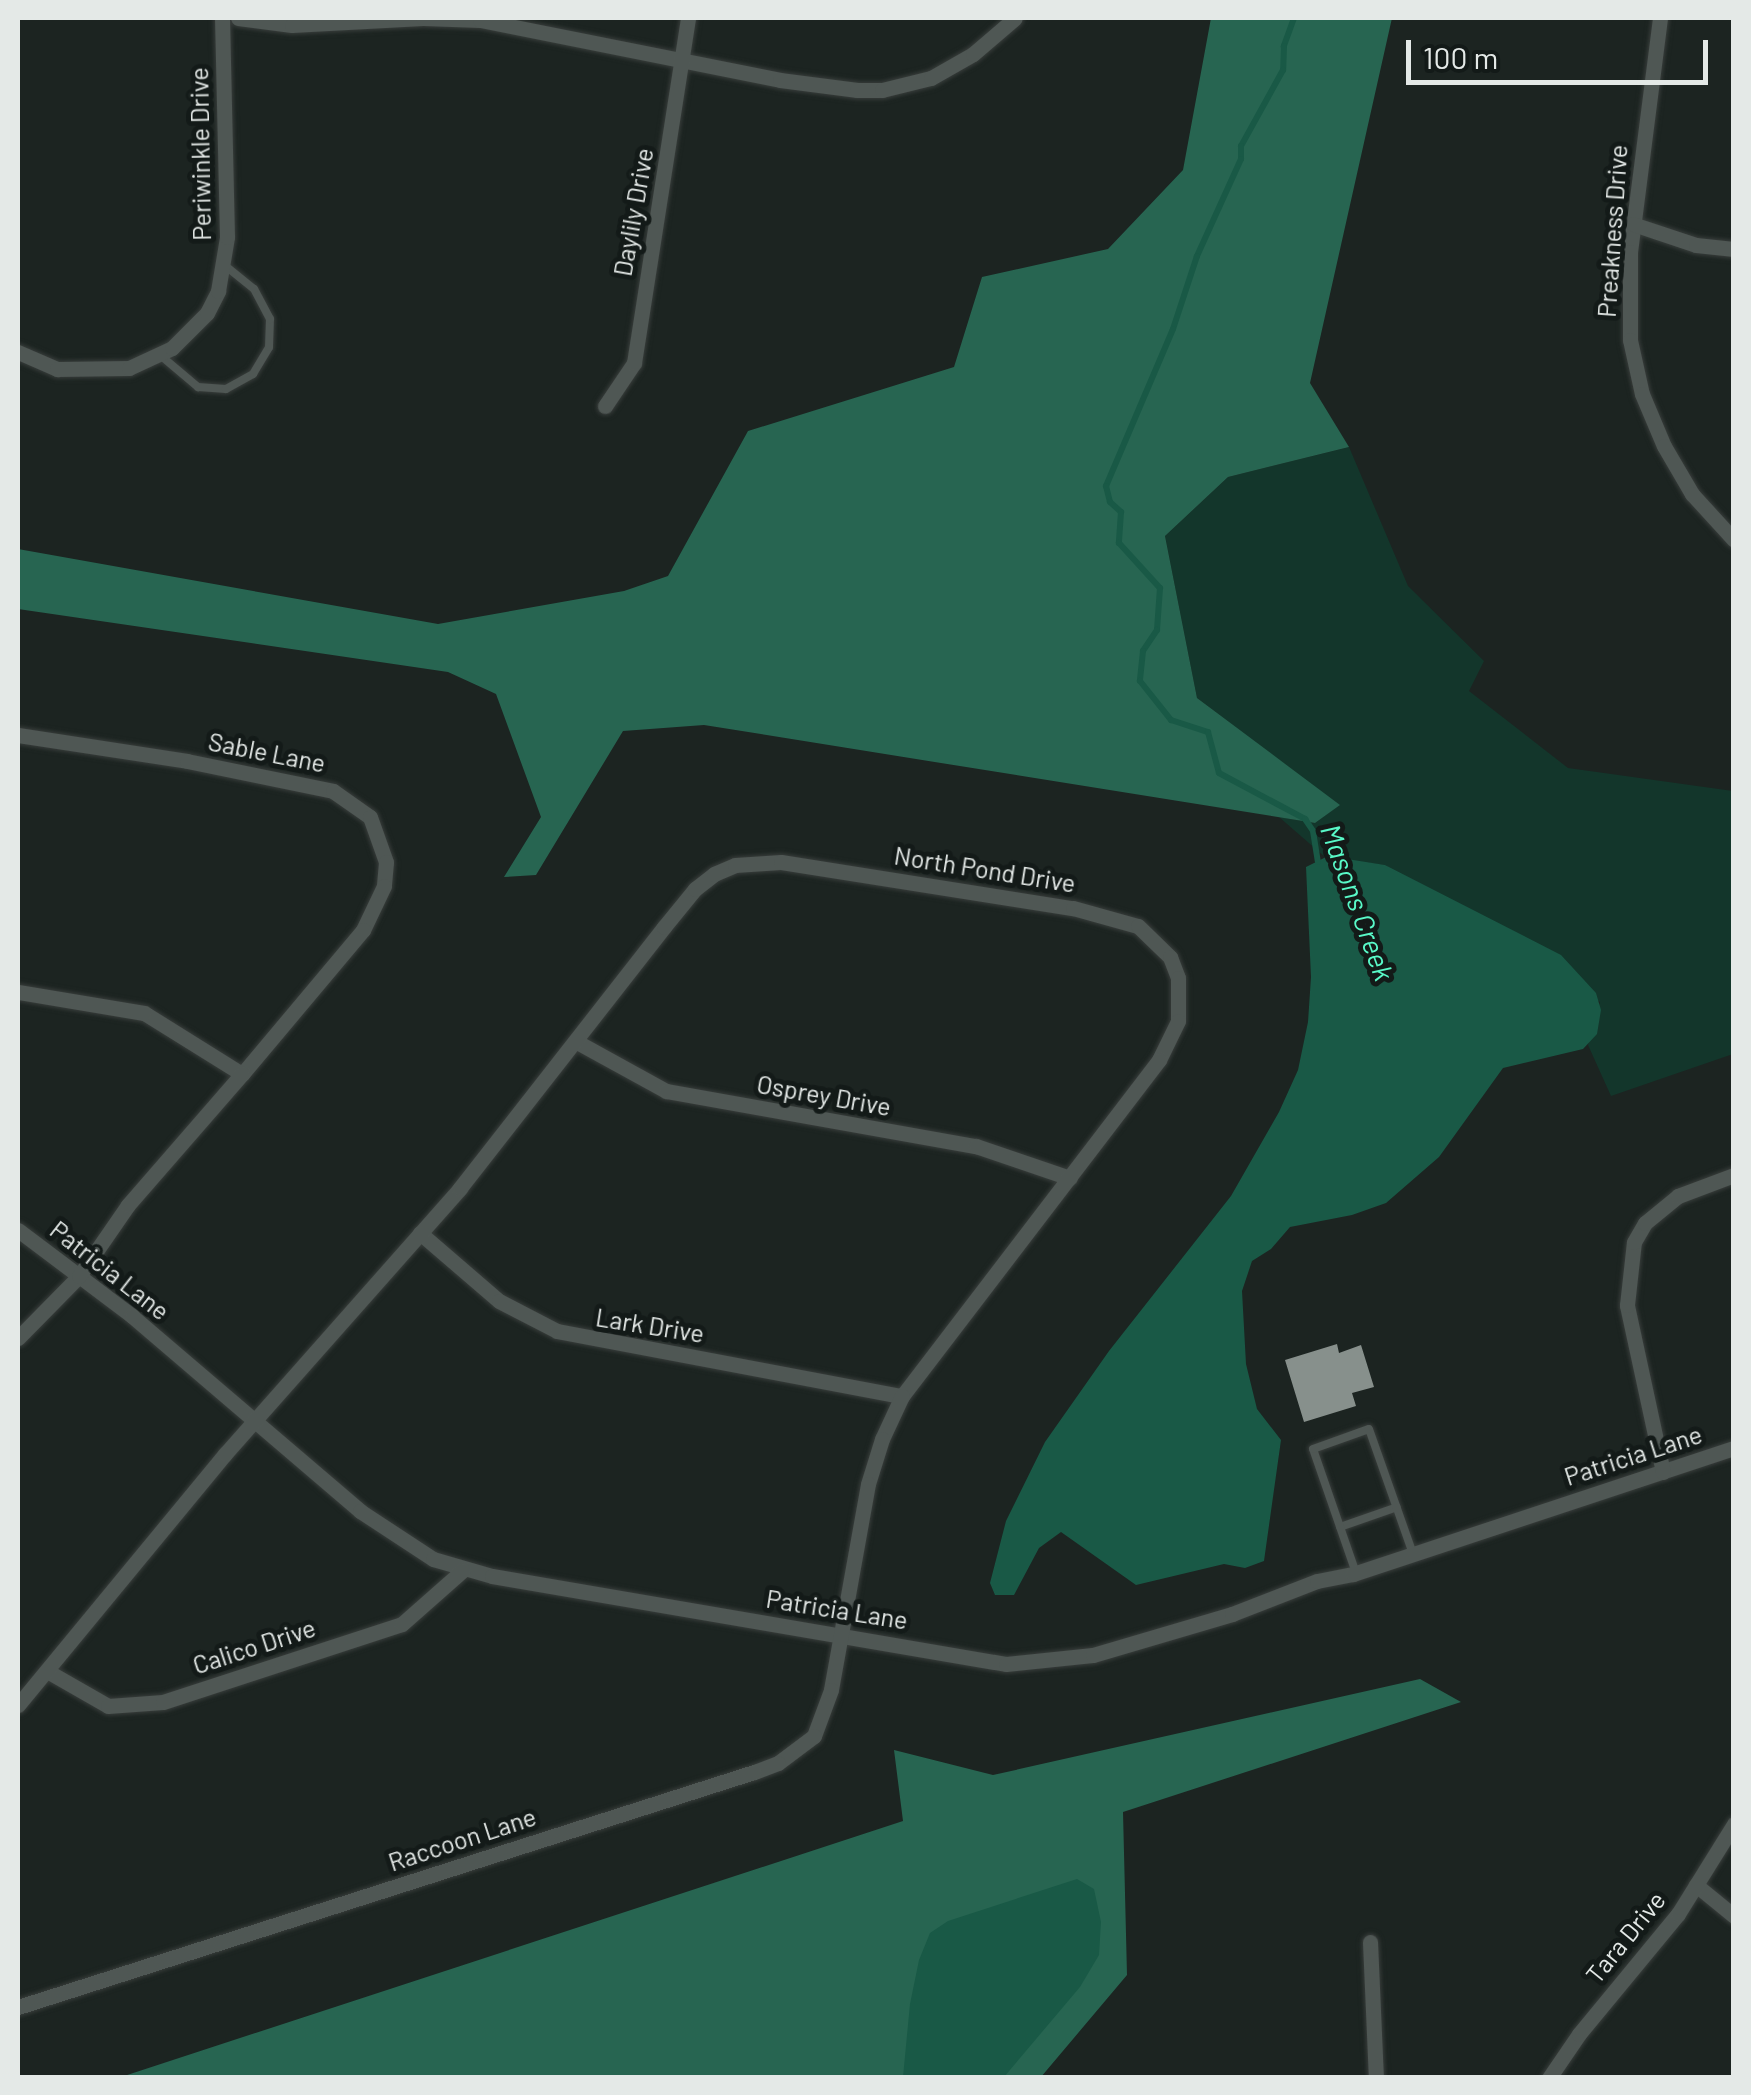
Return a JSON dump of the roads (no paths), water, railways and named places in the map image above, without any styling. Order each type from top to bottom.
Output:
[{"type":"street","name":"Periwinkle Drive","points":[[18,352],[57,369],[80,372],[129,368],[160,356],[192,333],[206,314],[224,265],[228,176],[222,18]]},
{"type":"street","points":[[238,18],[292,25],[423,18],[480,20],[806,84],[882,90],[907,86],[953,67],[1015,18]]},
{"type":"street","name":"Daylily Drive","points":[[605,406],[634,363],[688,18]]},
{"type":"street","name":"Preakness Drive","points":[[1660,18],[1634,224],[1629,326],[1642,394],[1677,470],[1734,540]]},
{"type":"street","points":[[1634,224],[1696,244],[1734,249]]},
{"type":"street","name":"Sable Lane","points":[[18,736],[312,784],[354,801],[370,818],[386,862],[376,909],[348,950],[128,1205],[79,1276],[18,1338]]},
{"type":"street","name":"North Pond Drive","points":[[256,1421],[420,1233],[577,1042],[695,889],[735,865],[781,862],[1096,912],[1138,926],[1163,948],[1178,978],[1178,1021],[1146,1080],[902,1396],[868,1484],[841,1635]]},
{"type":"street","points":[[18,992],[144,1014],[242,1074]]},
{"type":"street","name":"Osprey Drive","points":[[577,1042],[666,1091],[976,1146],[1070,1178]]},
{"type":"street","points":[[1663,1472],[1633,1348],[1629,1262],[1634,1242],[1660,1208],[1678,1196],[1734,1176]]},
{"type":"street","name":"Patricia Lane","points":[[18,1230],[79,1276],[383,1529],[420,1552],[463,1570],[1006,1664],[1065,1661],[1232,1614],[1317,1581],[1356,1573],[1734,1448]]},
{"type":"street","name":"Lark Drive","points":[[420,1233],[499,1300],[556,1332],[902,1396]]},
{"type":"street","points":[[18,1705],[256,1421]]},
{"type":"street","name":"Calico Drive","points":[[46,1671],[108,1706],[163,1702],[402,1624],[417,1616],[463,1570]]},
{"type":"street","name":"Raccoon Lane","points":[[18,2006],[778,1763],[814,1736],[831,1690],[841,1635]]},
{"type":"street","name":"Tara Drive","points":[[1550,2078],[1696,1885],[1734,1824]]},
{"type":"street","points":[[1696,1885],[1734,1916]]},
{"type":"street","points":[[1370,1942],[1376,2078]]},
{"type":"lane","points":[[160,356],[198,387],[226,389],[253,374],[268,346],[270,319],[254,289],[224,265]]},
{"type":"lane","points":[[1356,1573],[1312,1449],[1369,1429],[1413,1554]]},
{"type":"lane","points":[[1340,1527],[1397,1506]]},
{"type":"water","points":[[1328,856],[1385,865],[1561,955],[1596,993],[1601,1010],[1597,1034],[1583,1049],[1503,1068],[1439,1157],[1386,1203],[1352,1215],[1290,1227],[1271,1249],[1252,1261],[1242,1291],[1246,1364],[1257,1409],[1281,1440],[1264,1561],[1245,1568],[1224,1564],[1136,1585],[1061,1532],[1039,1548],[1014,1595],[995,1595],[990,1583],[1006,1521],[1045,1442],[1109,1351],[1231,1196],[1298,1070],[1308,1022],[1311,977],[1306,867]]},
{"type":"water","points":[[1077,1879],[1094,1889],[1101,1922],[1099,1955],[1080,1987],[1004,2077],[903,2077],[910,2004],[919,1960],[930,1933],[948,1921]]},
{"type":"waterway","name":"Masons Creek","points":[[1294,18],[1284,46],[1283,70],[1241,146],[1241,159],[1197,256],[1173,329],[1106,486],[1110,502],[1121,512],[1119,543],[1160,588],[1157,630],[1143,651],[1140,681],[1171,720],[1208,732],[1219,773],[1305,819],[1313,831],[1318,862]]}]
